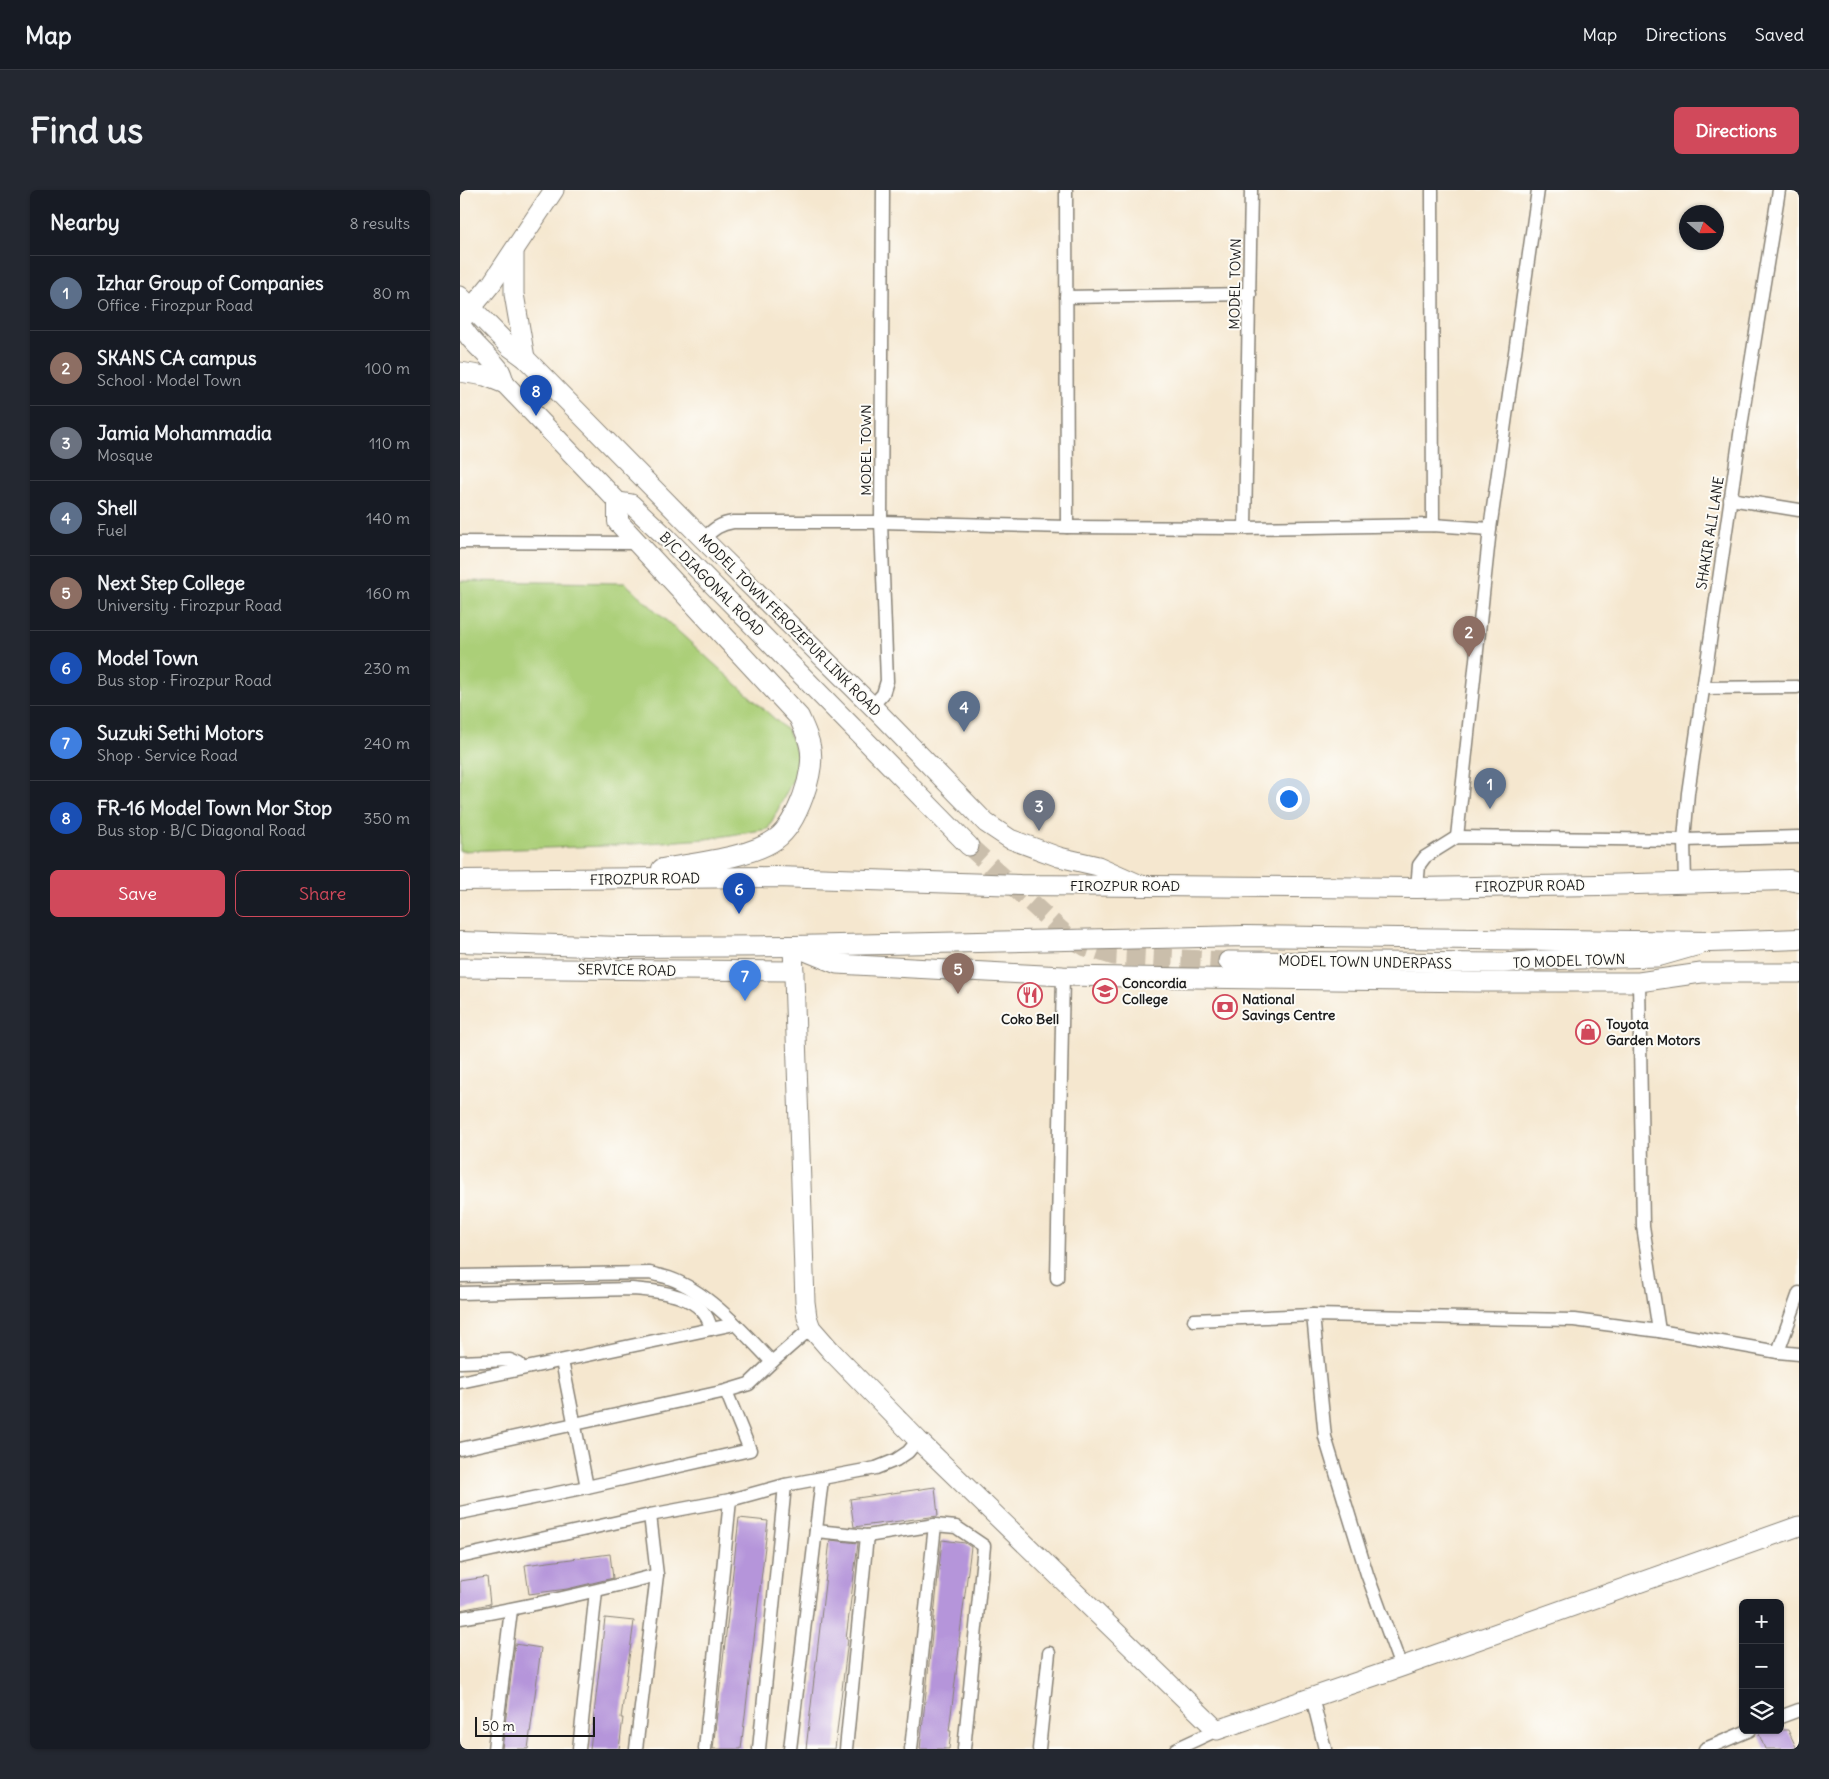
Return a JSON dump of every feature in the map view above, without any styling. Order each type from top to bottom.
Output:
[{"type":"main road","points":[[608,879],[727,857],[753,850],[776,839],[791,821],[799,806],[810,776],[811,746],[799,717],[618,522],[618,502]]},
{"type":"main road","name":"FIROZPUR ROAD","points":[[460,880],[778,877],[1020,885],[1417,888],[1796,879]]},
{"type":"main road","points":[[460,942],[621,947],[793,946],[1245,936],[1710,942],[1799,939]]},
{"type":"street","points":[[463,312],[514,252],[554,190]]},
{"type":"street","name":"MODEL TOWN","points":[[872,706],[883,694],[887,681],[881,522],[883,190]]},
{"type":"street","points":[[1066,190],[1067,527]]},
{"type":"street","name":"MODEL TOWN","points":[[1245,528],[1251,190]]},
{"type":"street","points":[[1432,190],[1433,525]]},
{"type":"street","points":[[1458,837],[1490,529],[1538,190]]},
{"type":"street","name":"SHAKIR ALI LANE","points":[[1685,883],[1684,840],[1688,792],[1730,498],[1779,190]]},
{"type":"street","points":[[514,252],[514,294],[525,358]]},
{"type":"street","points":[[1066,297],[1250,294]]},
{"type":"street","name":"MODEL TOWN FEROZEPUR LINK ROAD","points":[[463,312],[525,358],[986,823],[1010,839],[1059,857],[1098,866],[1143,886]]},
{"type":"street","name":"B/C DIAGONAL ROAD","points":[[463,312],[466,334],[499,369],[505,384],[618,502],[632,504],[668,539],[970,846]]},
{"type":"street","points":[[460,372],[484,376],[505,384]]},
{"type":"street","points":[[1730,498],[1799,510]]},
{"type":"street","points":[[703,539],[724,523],[733,522],[881,522],[1067,527],[1245,528],[1433,525],[1490,529]]},
{"type":"street","points":[[460,542],[638,544]]},
{"type":"street","points":[[1703,688],[1797,687]]},
{"type":"street","points":[[1417,888],[1419,865],[1425,857],[1458,837],[1684,840],[1799,837]]},
{"type":"street","name":"TO MODEL TOWN","points":[[1503,963],[1657,957],[1710,942]]},
{"type":"street","points":[[1216,1730],[918,1440],[811,1328],[805,1302],[793,946],[837,964],[1063,976],[1475,982],[1639,982],[1701,973],[1799,973]]},
{"type":"street","name":"MODEL TOWN UNDERPASS","points":[[1228,960],[1503,963]]},
{"type":"street","name":"TO MODEL TOWN","points":[[1503,963],[1540,969],[1647,970],[1701,973]]},
{"type":"street","name":"SERVICE ROAD","points":[[460,968],[794,971]]},
{"type":"street","points":[[1057,1278],[1063,976]]},
{"type":"street","points":[[1639,982],[1643,1226],[1659,1330]]},
{"type":"street","points":[[460,1276],[650,1273],[670,1278],[709,1302],[732,1321],[772,1362]]},
{"type":"street","points":[[460,1294],[632,1289],[656,1291],[679,1297],[695,1305],[710,1320],[711,1329]]},
{"type":"street","points":[[1778,1352],[1799,1293]]},
{"type":"street","points":[[1313,1315],[1325,1437],[1367,1574],[1401,1667]]},
{"type":"street","points":[[1194,1320],[1313,1315],[1574,1320],[1659,1330],[1778,1352],[1799,1354]]},
{"type":"street","points":[[460,1382],[730,1325],[732,1321]]},
{"type":"street","points":[[460,1449],[726,1392],[749,1384],[811,1328]]},
{"type":"street","points":[[460,1362],[510,1360],[519,1364],[520,1370]]},
{"type":"street","points":[[562,1361],[587,1487]]},
{"type":"street","points":[[460,1514],[750,1450],[726,1392]]},
{"type":"street","points":[[460,1557],[650,1515],[730,1500],[785,1485],[876,1468],[896,1460],[908,1452],[918,1440]]},
{"type":"street","points":[[790,1749],[822,1478]]},
{"type":"street","points":[[759,1749],[785,1485]]},
{"type":"street","points":[[705,1749],[730,1500]]},
{"type":"street","points":[[636,1749],[657,1575],[650,1515]]},
{"type":"street","points":[[816,1531],[867,1536],[935,1525],[956,1527],[984,1546],[964,1749]]},
{"type":"street","points":[[911,1749],[935,1525]]},
{"type":"street","points":[[1176,1749],[1216,1730],[1401,1667],[1799,1526]]},
{"type":"street","points":[[846,1749],[867,1536]]},
{"type":"street","points":[[460,1618],[511,1610],[657,1575]]},
{"type":"street","points":[[579,1749],[596,1591]]},
{"type":"street","points":[[494,1749],[511,1610]]},
{"type":"street","points":[[1039,1749],[1049,1653]]},
{"type":"street","points":[[1312,1698],[1325,1749]]},
{"type":"street","points":[[1784,1716],[1799,1710]]},
{"type":"street","points":[[1705,1749],[1741,1734]]},
{"type":"green space","points":[[460,581],[625,583],[788,731],[801,764],[768,829],[706,839],[604,846],[460,851]]},
{"type":"building","points":[[935,1487],[938,1516],[854,1527],[850,1499]]},
{"type":"building","points":[[739,1518],[768,1521],[741,1749],[713,1749]]},
{"type":"building","points":[[830,1540],[858,1543],[846,1639],[848,1639],[835,1749],[806,1749]]},
{"type":"building","points":[[942,1540],[965,1543],[971,1547],[949,1731],[951,1731],[949,1749],[920,1749]]},
{"type":"building","points":[[610,1554],[613,1578],[567,1589],[529,1594],[525,1565]]},
{"type":"building","points":[[487,1577],[490,1604],[460,1610],[460,1581]]},
{"type":"building","points":[[605,1618],[634,1621],[621,1718],[623,1718],[619,1749],[590,1749]]},
{"type":"building","points":[[515,1644],[541,1648],[528,1749],[502,1749]]},
{"type":"building","points":[[1784,1730],[1788,1730],[1797,1749],[1765,1749],[1759,1734],[1784,1734]]},
{"type":"tunnel","points":[[969,846],[1066,935],[1086,947],[1114,956],[1228,961]]},
{"type":"place","name":"FR-16 Model Town Mor Stop","points":[[536,416]]},
{"type":"place","name":"SKANS CA campus","points":[[1469,657]]},
{"type":"place","name":"Shell","points":[[964,732]]},
{"type":"place","name":"Izhar Group of Companies","points":[[1490,809]]},
{"type":"place","name":"Jamia Mohammadia","points":[[1039,831]]},
{"type":"place","name":"Model Town","points":[[739,914]]},
{"type":"place","name":"Concordia College","points":[[1105,991]]},
{"type":"place","name":"Next Step College","points":[[958,994]]},
{"type":"place","name":"Coko Bell","points":[[1030,995]]},
{"type":"place","name":"Suzuki Sethi Motors","points":[[745,1001]]},
{"type":"place","name":"National Savings Centre","points":[[1225,1007]]},
{"type":"place","name":"Toyota Garden Motors","points":[[1588,1032]]}]
